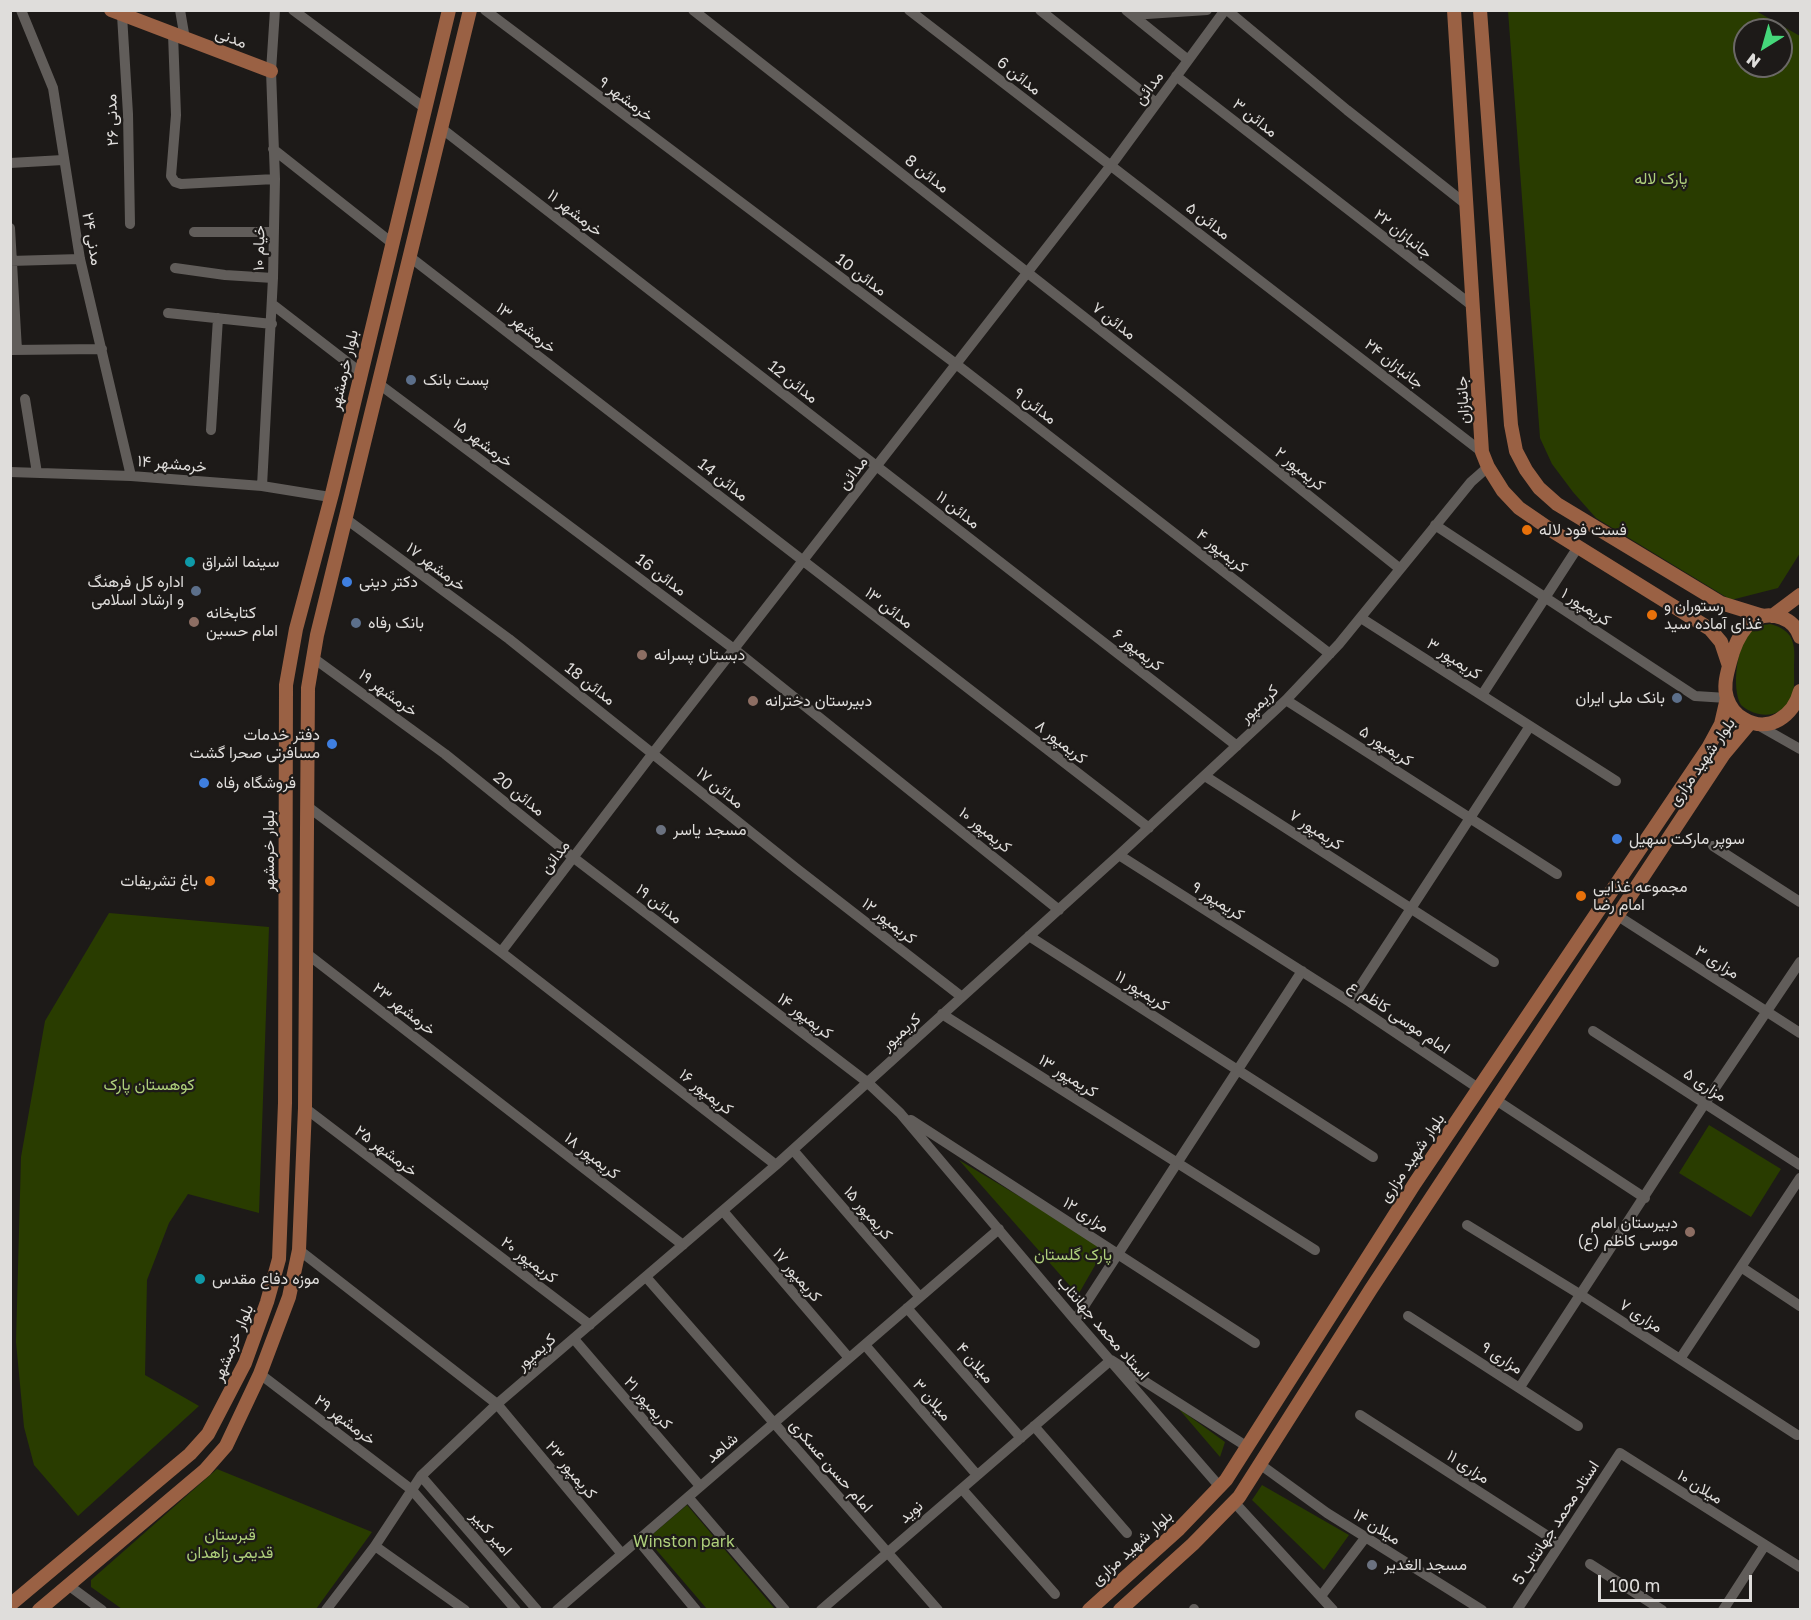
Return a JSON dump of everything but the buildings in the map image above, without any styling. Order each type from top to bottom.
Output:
[{"type":"main road","name":"بلوار خرمشهر","points":[[10,1605],[190,1454],[208,1434],[245,1363],[267,1302],[279,1259],[286,1036],[286,686],[296,629],[426,109],[448,10]]},
{"type":"main road","name":"بلوار خرمشهر","points":[[39,1610],[205,1470],[226,1446],[260,1374],[289,1297],[299,1250],[305,1108],[308,688],[312,657],[470,10]]},
{"type":"main road","name":"جانبازان","points":[[1454,10],[1482,452],[1488,467],[1503,491],[1518,508],[1578,548],[1710,629],[1721,642],[1729,666]]},
{"type":"main road","points":[[1480,10],[1511,425],[1516,451],[1539,488],[1557,504],[1721,603],[1792,623],[1800,637]]},
{"type":"main road","name":"مدنی","points":[[116,13],[271,71]]},
{"type":"main road","points":[[410,172],[428,182]]},
{"type":"main road","points":[[1729,666],[1736,641],[1749,623],[1767,616],[1800,595]]},
{"type":"main road","name":"بلوار شهید مزاری","points":[[1089,1609],[1179,1529],[1220,1487],[1415,1182],[1708,748],[1721,724],[1727,698],[1725,679],[1729,666]]},
{"type":"main road","points":[[1727,698],[1738,716],[1753,723],[1778,721],[1795,706],[1800,691]]},
{"type":"main road","name":"بلوار شهید مزاری","points":[[1120,1610],[1193,1544],[1234,1502],[1261,1465],[1371,1289],[1724,754],[1753,723]]},
{"type":"main road","points":[[286,1036],[305,1037]]},
{"type":"main road","points":[[1478,1088],[1496,1100]]},
{"type":"main road","points":[[104,1526],[117,1543]]},
{"type":"street","name":"مدنی ۲۴","points":[[21,10],[53,88],[80,259],[131,476]]},
{"type":"street","points":[[180,10],[171,176],[175,182],[181,184],[275,179]]},
{"type":"street","name":"خیام ۱۰","points":[[262,486],[272,324],[275,179],[271,71],[275,10]]},
{"type":"street","points":[[293,10],[426,109]]},
{"type":"street","name":"خرمشهر ۹","points":[[485,10],[749,210]]},
{"type":"street","name":"مدائن 8","points":[[693,10],[1027,272]]},
{"type":"street","name":"مدائن 6","points":[[909,10],[1110,166]]},
{"type":"street","points":[[1040,10],[1156,103]]},
{"type":"street","points":[[1129,13],[1207,10]]},
{"type":"street","points":[[1226,10],[1467,206]]},
{"type":"street","name":"مدائن","points":[[501,952],[1110,166],[1226,10]]},
{"type":"street","name":"مدنی ۲۶","points":[[116,13],[128,114],[130,224]]},
{"type":"street","points":[[1129,13],[1188,60]]},
{"type":"street","name":"مدائن ۳","points":[[1176,76],[1315,184]]},
{"type":"street","name":"خرمشهر ۱۱","points":[[441,128],[690,321]]},
{"type":"street","points":[[273,149],[392,243]]},
{"type":"street","points":[[10,162],[63,160]]},
{"type":"street","name":"مدائن ۵","points":[[1110,166],[1288,301]]},
{"type":"street","name":"جانبازان ۲۲","points":[[1315,184],[1474,307]]},
{"type":"street","name":"مدائن 10","points":[[749,210],[956,364]]},
{"type":"street","points":[[10,228],[14,351],[102,349]]},
{"type":"street","points":[[194,232],[274,232]]},
{"type":"street","name":"خرمشهر ۱۳","points":[[410,256],[624,423]]},
{"type":"street","points":[[11,261],[80,259]]},
{"type":"street","points":[[175,268],[225,275],[273,278]]},
{"type":"street","name":"مدائن ۷","points":[[1027,272],[1182,394]]},
{"type":"street","name":"جانبازان ۲۴","points":[[1288,301],[1482,452]]},
{"type":"street","points":[[272,304],[360,372]]},
{"type":"street","points":[[168,313],[272,324]]},
{"type":"street","points":[[211,430],[218,318]]},
{"type":"street","name":"مدائن 12","points":[[690,321],[877,466]]},
{"type":"street","name":"مدائن ۹","points":[[956,364],[1096,472]]},
{"type":"street","name":"خرمشهر ۱۵","points":[[379,384],[570,526]]},
{"type":"street","name":"کریمپور ۲","points":[[1182,394],[1399,568]]},
{"type":"street","points":[[26,399],[37,473]]},
{"type":"street","name":"مدائن 14","points":[[624,423],[804,561]]},
{"type":"street","name":"مدائن ۱۱","points":[[877,466],[1020,578]]},
{"type":"street","name":"کریمپور","points":[[326,1610],[375,1546],[421,1476],[497,1404],[793,1150],[1149,828],[1286,700],[1330,654],[1471,482],[1488,467]]},
{"type":"street","name":"خرمشهر ۱۴","points":[[10,472],[131,476],[262,486],[330,497]]},
{"type":"street","name":"کریمپور ۴","points":[[1096,472],[1330,654]]},
{"type":"street","name":"خرمشهر ۱۷","points":[[346,519],[509,639]]},
{"type":"street","name":"کریمپور ۱","points":[[1435,525],[1695,696],[1727,698]]},
{"type":"street","name":"مدائن 16","points":[[570,526],[734,649],[892,774]]},
{"type":"street","points":[[1482,695],[1578,548]]},
{"type":"street","name":"مدائن ۱۳","points":[[804,561],[956,679]]},
{"type":"street","name":"کریمپور ۶","points":[[1020,578],[1237,746]]},
{"type":"street","name":"کریمپور ۳","points":[[1361,618],[1616,781]]},
{"type":"street","name":"مدائن 18","points":[[509,639],[653,753]]},
{"type":"street","name":"خرمشهر ۱۹","points":[[312,657],[445,754]]},
{"type":"street","name":"کریمپور ۸","points":[[956,679],[1149,828]]},
{"type":"street","name":"کریمپور ۵","points":[[1286,700],[1557,874]]},
{"type":"street","points":[[1753,723],[1800,749]]},
{"type":"street","points":[[1350,1002],[1530,726]]},
{"type":"street","name":"مدائن ۱۷","points":[[653,753],[797,869]]},
{"type":"street","name":"مدائن 20","points":[[445,754],[574,858]]},
{"type":"street","name":"کریمپور ۱۰","points":[[892,774],[1059,910]]},
{"type":"street","name":"کریمپور ۷","points":[[1205,776],[1494,962]]},
{"type":"street","name":"کریمپور ۱۶","points":[[307,806],[501,952],[776,1165]]},
{"type":"street","points":[[1713,846],[1800,902]]},
{"type":"street","name":"کریمپور ۹","points":[[1119,855],[1302,971]]},
{"type":"street","name":"مدائن ۱۹","points":[[574,858],[725,974]]},
{"type":"street","name":"کریمپور ۱۲","points":[[797,869],[962,997]]},
{"type":"street","name":"مزاری ۳","points":[[1618,916],[1800,1034]]},
{"type":"street","name":"کریمپور ۱۱","points":[[1029,936],[1373,1157]]},
{"type":"street","name":"خرمشهر ۲۳","points":[[306,952],[483,1090]]},
{"type":"street","points":[[1520,1387],[1800,962]]},
{"type":"street","points":[[1075,1320],[1302,971]]},
{"type":"street","name":"امام موسی کاظم ع","points":[[1302,971],[1478,1088]]},
{"type":"street","name":"کریمپور ۱۴","points":[[725,974],[867,1082]]},
{"type":"street","name":"کریمپور ۱۳","points":[[942,1014],[1315,1250]]},
{"type":"street","name":"مزاری ۵","points":[[1593,1031],[1800,1165]]},
{"type":"street","name":"استاد محمد جهانتاب","points":[[867,1082],[900,1113],[1220,1487]]},
{"type":"street","name":"کریمپور ۱۸","points":[[483,1090],[683,1245]]},
{"type":"street","points":[[1496,1100],[1645,1198]]},
{"type":"street","name":"خرمشهر ۲۵","points":[[305,1108],[449,1218]]},
{"type":"street","name":"مزاری ۱۲","points":[[900,1113],[1255,1343]]},
{"type":"street","name":"کریمپور ۱۵","points":[[793,1150],[920,1297]]},
{"type":"street","points":[[1680,1359],[1800,1178]]},
{"type":"street","name":"کریمپور ۱۷","points":[[723,1211],[849,1358]]},
{"type":"street","name":"کریمپور ۲۰","points":[[449,1218],[590,1325]]},
{"type":"street","name":"مزاری ۷","points":[[1467,1225],[1581,1295],[1797,1435]]},
{"type":"street","name":"شاهد","points":[[557,1610],[999,1229]]},
{"type":"street","name":"کریمپور ۲۳","points":[[299,1250],[497,1404],[622,1554]]},
{"type":"street","points":[[1741,1267],[1800,1306]]},
{"type":"street","name":"امام حسن عسکری","points":[[646,1277],[938,1610]]},
{"type":"street","name":"میلان ۴","points":[[907,1308],[1021,1438]]},
{"type":"street","name":"مزاری ۹","points":[[1408,1316],[1578,1426]]},
{"type":"street","name":"کریمپور ۲۱","points":[[574,1339],[700,1486]]},
{"type":"street","name":"میلان ۳","points":[[865,1345],[977,1476]]},
{"type":"street","points":[[1111,1360],[1246,1446]]},
{"type":"street","name":"نوید","points":[[821,1610],[1111,1360]]},
{"type":"street","name":"خرمشهر ۲۹","points":[[260,1374],[412,1490],[516,1610]]},
{"type":"street","name":"مزاری ۱۱","points":[[1360,1415],[1560,1544]]},
{"type":"street","points":[[1034,1426],[1127,1533]]},
{"type":"street","name":"استاد محمد جهانتاب 5","points":[[1517,1610],[1620,1453]]},
{"type":"street","name":"میلان ۱۰","points":[[1620,1453],[1800,1568]]},
{"type":"street","name":"میلان ۱۴","points":[[1261,1465],[1327,1514],[1482,1610]]},
{"type":"street","name":"امیر کبیر","points":[[421,1476],[537,1610]]},
{"type":"street","points":[[962,1489],[1055,1594]]},
{"type":"street","points":[[688,1497],[785,1610]]},
{"type":"street","points":[[1234,1502],[1333,1610]]},
{"type":"street","points":[[1322,1596],[1365,1538]]},
{"type":"street","points":[[638,1540],[696,1610]]},
{"type":"street","points":[[1724,1610],[1765,1545]]},
{"type":"street","points":[[375,1546],[465,1610]]},
{"type":"street","points":[[1590,1564],[1662,1610]]},
{"type":"street","points":[[68,1585],[102,1610]]},
{"type":"green space","name":"پارک لاله","points":[[1508,11],[1756,11],[1768,18],[1733,18],[1733,78],[1793,78],[1793,32],[1800,36],[1800,553],[1778,588],[1731,600],[1596,518],[1552,464],[1540,438]]},
{"type":"green space","points":[[1770,624],[1784,630],[1792,640],[1794,687],[1792,697],[1782,710],[1769,714],[1754,713],[1741,705],[1738,697],[1737,666],[1742,645],[1751,630]]},
{"type":"green space","name":"کوهستان پارک","points":[[109,913],[269,927],[259,1213],[188,1194],[169,1223],[147,1280],[145,1375],[199,1406],[78,1516],[34,1465],[24,1427],[16,1342],[21,1157],[45,1021]]},
{"type":"green space","points":[[1709,1125],[1781,1169],[1751,1217],[1679,1173]]},
{"type":"green space","name":"پارک گلستان","points":[[959,1160],[1105,1248],[1078,1295]]},
{"type":"green space","points":[[1178,1408],[1225,1442],[1220,1457]]},
{"type":"green space","name":"قبرستان قدیمی زاهدان","points":[[217,1469],[372,1532],[316,1609],[122,1609],[91,1587],[91,1580]]},
{"type":"green space","points":[[1262,1485],[1349,1535],[1324,1570],[1252,1500]]},
{"type":"green space","name":"Winston park","points":[[687,1505],[775,1609],[707,1609],[647,1539]]},
{"type":"place","name":"پست بانک","points":[[411,380]]},
{"type":"place","name":"فست فود لاله","points":[[1527,530]]},
{"type":"place","name":"سینما اشراق","points":[[190,562]]},
{"type":"place","name":"دکتر دینی","points":[[347,582]]},
{"type":"place","name":"اداره کل فرهنگ و ارشاد اسلامی","points":[[196,591]]},
{"type":"place","name":"رستوران و غذای آماده سید","points":[[1652,615]]},
{"type":"place","name":"کتابخانه امام حسین","points":[[194,622]]},
{"type":"place","name":"بانک رفاه","points":[[356,623]]},
{"type":"place","name":"دبستان پسرانه","points":[[642,655]]},
{"type":"place","name":"بانک ملی ایران","points":[[1677,698]]},
{"type":"place","name":"دبیرستان دخترانه","points":[[753,701]]},
{"type":"place","name":"دفتر خدمات مسافرتی صحرا گشت","points":[[332,744]]},
{"type":"place","name":"فروشگاه رفاه","points":[[204,783]]},
{"type":"place","name":"مسجد یاسر","points":[[661,830]]},
{"type":"place","name":"سوپر مارکت سهیل","points":[[1617,839]]},
{"type":"place","name":"باغ تشریفات","points":[[210,881]]},
{"type":"place","name":"مجموعه غذایی امام رضا","points":[[1581,896]]},
{"type":"place","name":"دبیرستان امام موسی کاظم (ع)","points":[[1690,1232]]},
{"type":"place","name":"موزه دفاع مقدس","points":[[200,1279]]},
{"type":"place","name":"مسجد الغدیر","points":[[1372,1565]]}]
